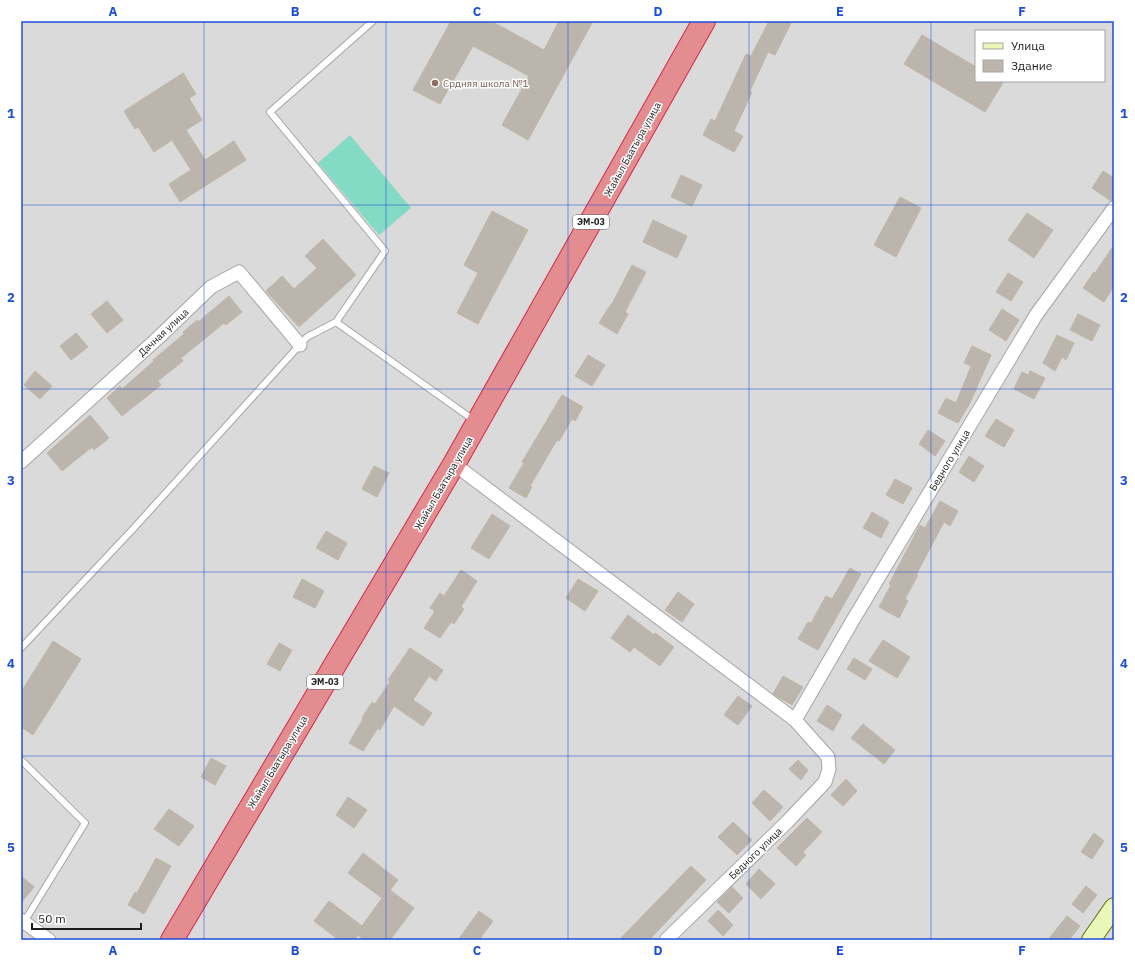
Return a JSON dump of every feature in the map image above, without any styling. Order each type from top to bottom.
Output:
[{"type":"highway","name":"Жайыл Баатыра улица","points":[[172,940],[478,423],[704,21]]},
{"type":"street","name":"Бедного улица","points":[[666,940],[787,822],[825,782],[829,769],[828,757],[795,720],[853,620],[1036,315],[1114,208]]},
{"type":"street","name":"Дачная улица","points":[[21,462],[159,337],[211,286],[239,272],[300,345]]},
{"type":"street","points":[[454,464],[795,720]]},
{"type":"street","points":[[1091,940],[1114,907]]},
{"type":"street","points":[[22,921],[49,940]]},
{"type":"lane","points":[[21,648],[133,529],[307,337],[336,322],[384,251],[270,112],[373,21]]},
{"type":"lane","points":[[336,322],[478,423]]},
{"type":"lane","points":[[21,760],[85,823],[22,921]]},
{"type":"shaded area","points":[[21,21],[1114,21],[1114,940],[21,940]]},
{"type":"green space","points":[[350,135],[411,208],[379,235],[318,163]]},
{"type":"building","name":"Срдняя школа №1","points":[[451,21],[491,21],[544,50],[559,21],[593,21],[528,140],[502,125],[529,76],[473,46],[440,104],[413,90]]},
{"type":"building","points":[[769,21],[792,21],[775,55],[768,52],[750,91],[752,92],[734,131],[743,136],[734,152],[703,135],[711,119],[715,121],[746,54],[751,56]]},
{"type":"building","points":[[922,35],[975,66],[975,82],[1003,82],[985,112],[904,64]]},
{"type":"building","points":[[183,73],[196,94],[189,98],[202,120],[186,130],[205,160],[234,141],[246,160],[180,202],[169,184],[191,170],[172,140],[154,152],[138,127],[135,129],[124,111]]},
{"type":"building","points":[[1103,171],[1114,178],[1114,200],[1111,201],[1092,188]]},
{"type":"building","points":[[681,175],[702,185],[692,206],[671,197]]},
{"type":"building","points":[[900,197],[921,208],[896,257],[874,245]]},
{"type":"building","points":[[492,211],[528,230],[478,324],[457,313],[478,273],[464,265]]},
{"type":"building","points":[[1027,213],[1053,230],[1034,258],[1008,240]]},
{"type":"building","points":[[653,220],[687,236],[677,258],[643,242]]},
{"type":"building","points":[[323,239],[356,275],[299,327],[266,291],[282,276],[294,289],[317,268],[305,256]]},
{"type":"building","points":[[1114,245],[1114,286],[1104,302],[1083,288]]},
{"type":"building","points":[[632,265],[646,272],[625,312],[628,314],[617,334],[599,323],[612,304]]},
{"type":"building","points":[[1008,273],[1023,282],[1011,301],[996,292]]},
{"type":"building","points":[[229,296],[242,312],[226,325],[224,323],[181,358],[183,361],[158,381],[161,385],[122,416],[107,398],[120,386],[122,389],[184,334],[183,332],[197,320],[198,322]]},
{"type":"building","points":[[107,301],[123,320],[107,333],[91,314]]},
{"type":"building","points":[[1002,309],[1019,320],[1006,341],[989,330]]},
{"type":"building","points":[[1078,314],[1100,325],[1092,341],[1070,330]]},
{"type":"building","points":[[76,333],[88,347],[71,360],[60,346]]},
{"type":"building","points":[[1057,335],[1074,343],[1066,360],[1062,357],[1055,371],[1043,363]]},
{"type":"building","points":[[972,346],[991,355],[970,403],[958,423],[938,413],[946,398],[956,403],[971,366],[964,363]]},
{"type":"building","points":[[588,355],[605,365],[592,386],[575,376]]},
{"type":"building","points":[[35,371],[52,386],[40,399],[24,385]]},
{"type":"building","points":[[1030,371],[1045,378],[1034,399],[1014,389],[1022,372],[1028,375]]},
{"type":"building","points":[[562,395],[583,407],[575,421],[572,419],[559,441],[557,440],[530,486],[532,487],[526,498],[509,488],[524,463],[522,462]]},
{"type":"building","points":[[90,415],[109,438],[94,450],[92,447],[62,471],[47,453]]},
{"type":"building","points":[[996,419],[1014,430],[1004,447],[985,436]]},
{"type":"building","points":[[928,430],[945,441],[935,456],[919,444]]},
{"type":"building","points":[[969,456],[984,466],[974,482],[959,472]]},
{"type":"building","points":[[374,466],[389,473],[377,497],[362,489]]},
{"type":"building","points":[[895,479],[912,488],[903,504],[886,495]]},
{"type":"building","points":[[940,501],[958,511],[950,526],[944,522],[916,575],[918,575],[905,599],[908,601],[899,618],[879,607],[891,585],[889,584],[920,525],[925,528]]},
{"type":"building","points":[[872,512],[889,522],[881,538],[863,528]]},
{"type":"building","points":[[492,514],[510,526],[489,559],[471,548]]},
{"type":"building","points":[[326,531],[347,543],[338,560],[316,548]]},
{"type":"building","points":[[850,568],[861,574],[818,650],[798,639],[808,622],[811,623],[826,596],[832,599]]},
{"type":"building","points":[[461,570],[477,581],[461,607],[464,609],[454,624],[451,622],[440,638],[424,628],[435,611],[430,608],[440,593],[444,596]]},
{"type":"building","points":[[302,579],[324,591],[315,608],[293,597]]},
{"type":"building","points":[[578,579],[598,591],[585,611],[566,598]]},
{"type":"building","points":[[678,592],[694,604],[682,622],[665,610]]},
{"type":"building","points":[[628,615],[654,635],[655,633],[674,647],[660,666],[634,647],[630,652],[611,638]]},
{"type":"building","points":[[883,640],[910,657],[897,678],[869,661]]},
{"type":"building","points":[[53,641],[81,659],[33,735],[21,727],[21,692]]},
{"type":"building","points":[[279,643],[292,650],[280,671],[267,664]]},
{"type":"building","points":[[410,648],[443,670],[436,681],[429,676],[413,700],[432,713],[423,726],[394,706],[380,730],[378,728],[363,751],[349,743],[372,702],[375,704],[390,682],[388,680]]},
{"type":"building","points":[[854,658],[872,669],[865,680],[847,669]]},
{"type":"building","points":[[783,676],[803,687],[792,705],[773,694]]},
{"type":"building","points":[[738,696],[752,706],[738,725],[724,715]]},
{"type":"building","points":[[827,705],[842,715],[833,731],[817,721]]},
{"type":"building","points":[[863,724],[895,750],[884,764],[851,738]]},
{"type":"building","points":[[211,758],[226,766],[215,785],[201,777]]},
{"type":"building","points":[[798,760],[808,770],[801,780],[789,769]]},
{"type":"building","points":[[846,779],[857,791],[843,806],[831,795]]},
{"type":"building","points":[[764,790],[783,807],[770,821],[752,803]]},
{"type":"building","points":[[348,797],[367,810],[354,828],[336,815]]},
{"type":"building","points":[[169,809],[194,826],[179,846],[154,829]]},
{"type":"building","points":[[807,818],[822,832],[803,852],[806,855],[796,866],[777,848]]},
{"type":"building","points":[[733,822],[752,840],[737,855],[718,837]]},
{"type":"building","points":[[1094,833],[1104,841],[1092,859],[1081,852]]},
{"type":"building","points":[[363,853],[398,880],[390,890],[414,908],[390,940],[364,940],[358,935],[354,940],[339,940],[314,921],[329,901],[362,926],[382,898],[348,873]]},
{"type":"building","points":[[156,858],[171,866],[144,914],[128,905],[135,892],[137,893]]},
{"type":"building","points":[[691,866],[706,880],[649,940],[619,940]]},
{"type":"building","points":[[759,869],[775,884],[761,899],[746,884]]},
{"type":"building","points":[[21,876],[34,887],[21,903]]},
{"type":"building","points":[[1086,886],[1097,895],[1083,913],[1072,904]]},
{"type":"building","points":[[732,887],[743,898],[729,913],[717,902]]},
{"type":"building","points":[[718,910],[733,925],[723,936],[708,921]]},
{"type":"building","points":[[479,911],[493,921],[479,940],[458,940]]},
{"type":"building","points":[[1067,916],[1080,926],[1069,940],[1048,940]]},
{"type":"place","name":"Срдняя школа №1","points":[[435,83]]}]
